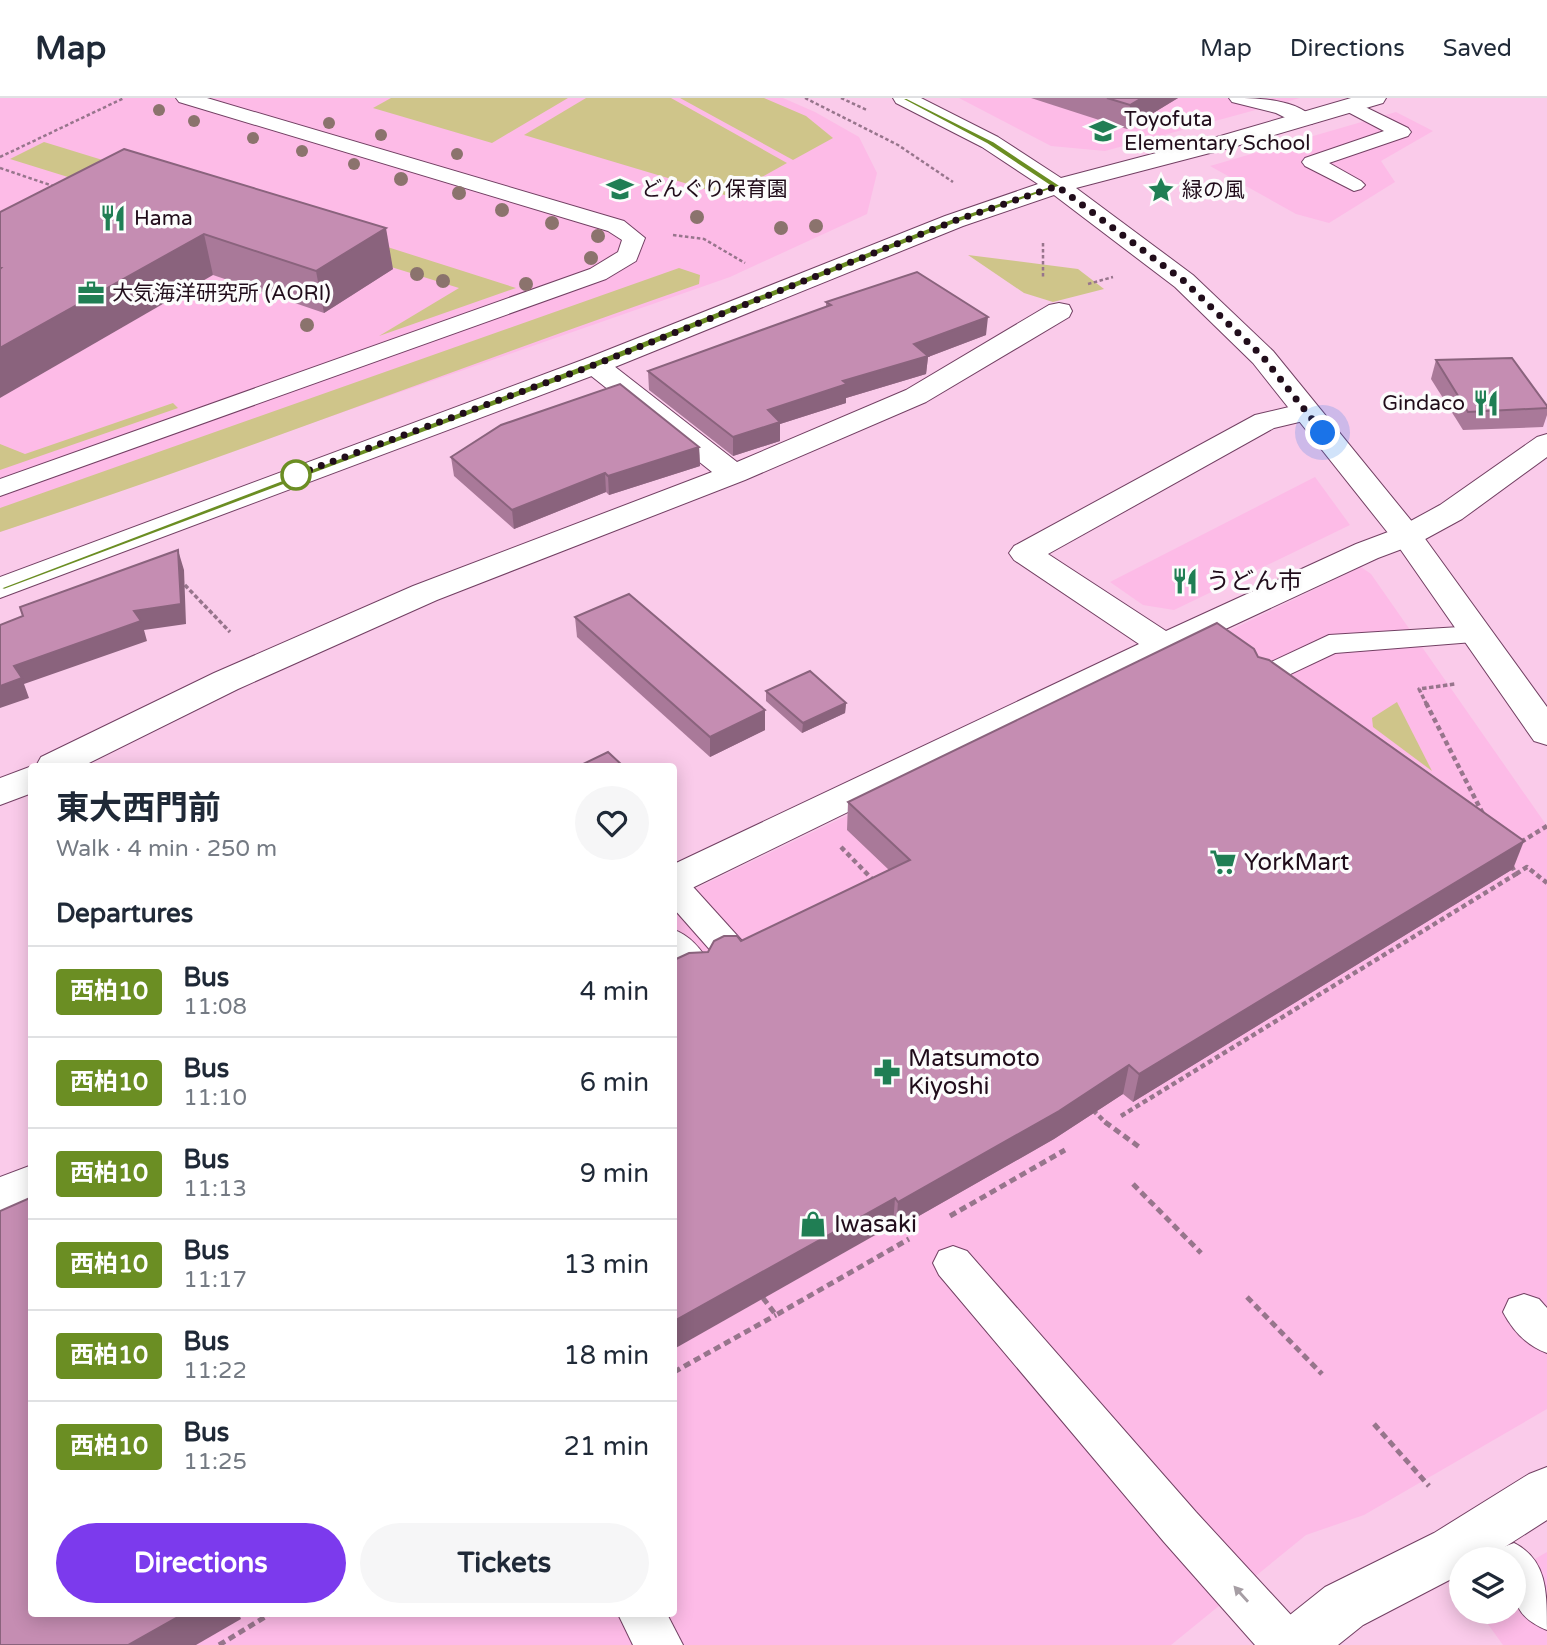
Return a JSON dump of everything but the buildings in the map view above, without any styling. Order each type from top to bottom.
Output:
[{"type":"street","points":[[904,98],[990,142],[1057,186],[1184,281],[1263,357],[1407,536],[1547,733]]},
{"type":"street","points":[[0,588],[594,365],[944,225],[1057,186],[1305,120],[1375,98]]},
{"type":"street","points":[[60,763],[262,665],[425,593],[734,474],[916,396],[1059,312]]},
{"type":"street","points":[[594,365],[734,474]]},
{"type":"street","points":[[1164,645],[1025,554],[1265,421],[1306,412]]},
{"type":"street","points":[[677,879],[1164,645],[1367,551],[1407,536],[1451,512],[1547,443]]},
{"type":"street","points":[[0,793],[28,780]]},
{"type":"street","points":[[0,1198],[28,1185]]},
{"type":"street","points":[[1505,1547],[1547,1491]]},
{"type":"street","points":[[1295,1645],[1344,1606],[1449,1553]]},
{"type":"lane","points":[[0,488],[598,274],[628,256],[634,239],[616,226],[186,98]]},
{"type":"lane","points":[[1239,98],[1283,109],[1305,120]]},
{"type":"lane","points":[[1351,106],[1401,132],[1312,162],[1353,185]]},
{"type":"lane","points":[[1265,677],[1329,644],[1476,635]]},
{"type":"lane","points":[[677,890],[731,951]]},
{"type":"lane","points":[[953,1263],[1180,1527],[1286,1645]]},
{"type":"lane","points":[[1526,1581],[1547,1607]]},
{"type":"lane","points":[[643,1617],[660,1645]]},
{"type":"path","points":[[0,157],[124,98]]},
{"type":"path","points":[[805,98],[898,145],[954,183]]},
{"type":"path","points":[[0,168],[59,188]]},
{"type":"path","points":[[178,578],[262,665]]},
{"type":"path","points":[[1455,684],[1419,689],[1485,818]]},
{"type":"path","points":[[812,815],[877,884]]},
{"type":"path","points":[[1514,846],[1547,826]]},
{"type":"path","points":[[1509,864],[1516,874]]},
{"type":"path","points":[[1121,1116],[1527,867],[1547,883]]},
{"type":"path","points":[[1091,1108],[1108,1125],[1142,1149]]},
{"type":"path","points":[[1133,1184],[1202,1253]]},
{"type":"path","points":[[1247,1297],[1322,1374]]},
{"type":"path","points":[[677,1370],[776,1315]]},
{"type":"path","points":[[1374,1424],[1429,1486]]},
{"type":"path","points":[[219,1645],[265,1617]]},
{"type":"shaded area","points":[[0,98],[783,98],[815,112],[859,137],[877,173],[867,214],[730,277],[0,532]]},
{"type":"shaded area","points":[[391,98],[568,98],[492,143],[373,108]]},
{"type":"shaded area","points":[[586,98],[671,98],[787,163],[728,196],[524,135]]},
{"type":"shaded area","points":[[680,98],[764,98],[806,116],[833,138],[793,160]]},
{"type":"shaded area","name":"Toyofuta Elementary School","points":[[959,98],[1300,98],[1105,151],[1051,146]]},
{"type":"shaded area","points":[[1396,112],[1433,131],[1381,161],[1395,182],[1329,223],[1296,214],[1210,166]]},
{"type":"shaded area","points":[[44,142],[174,182],[142,200],[10,159]]},
{"type":"shaded area","points":[[190,184],[516,288],[379,336],[459,288],[165,197]]},
{"type":"shaded area","points":[[968,255],[1078,269],[1104,289],[1053,302],[1024,293]]},
{"type":"shaded area","points":[[679,268],[700,275],[699,284],[0,532],[0,508]]},
{"type":"shaded area","points":[[173,403],[178,408],[0,470],[0,444],[25,454]]},
{"type":"shaded area","points":[[1315,477],[1350,525],[1174,610],[1143,605],[1110,582]]},
{"type":"shaded area","points":[[1361,567],[1371,574],[1547,826],[1547,1409],[1364,1515],[1306,1535],[1171,1645],[0,1645],[29,1617],[677,1617],[677,898]]},
{"type":"shaded area","points":[[1397,702],[1432,771],[1373,727],[1372,718]]},
{"type":"shaded area","points":[[1547,1552],[1547,1645],[1503,1645],[1488,1624],[1526,1624],[1526,1564]]},
{"type":"bus line","name":"西柏10","points":[[0,588],[594,365],[954,221],[1057,186],[990,142],[904,98]]},
{"type":"place","name":"Toyofuta Elementary School","points":[[1103,131]]},
{"type":"place","name":"どんぐり保育園","points":[[620,189]]},
{"type":"place","name":"緑の風","points":[[1161,190]]},
{"type":"place","name":"Hama","points":[[113,218]]},
{"type":"place","name":"大気海洋研究所 (AORI)","points":[[91,293]]},
{"type":"place","name":"Gindaco","points":[[1486,403]]},
{"type":"place","name":"うどん市","points":[[1185,581]]},
{"type":"place","name":"YorkMart","points":[[1223,862]]},
{"type":"place","name":"Matsumoto Kiyoshi","points":[[887,1072]]},
{"type":"place","name":"Iwasaki","points":[[813,1224]]},
{"type":"route","points":[[296,475],[285,479],[594,365],[954,221],[1057,186],[1184,281],[1263,357],[1323,433]]}]
